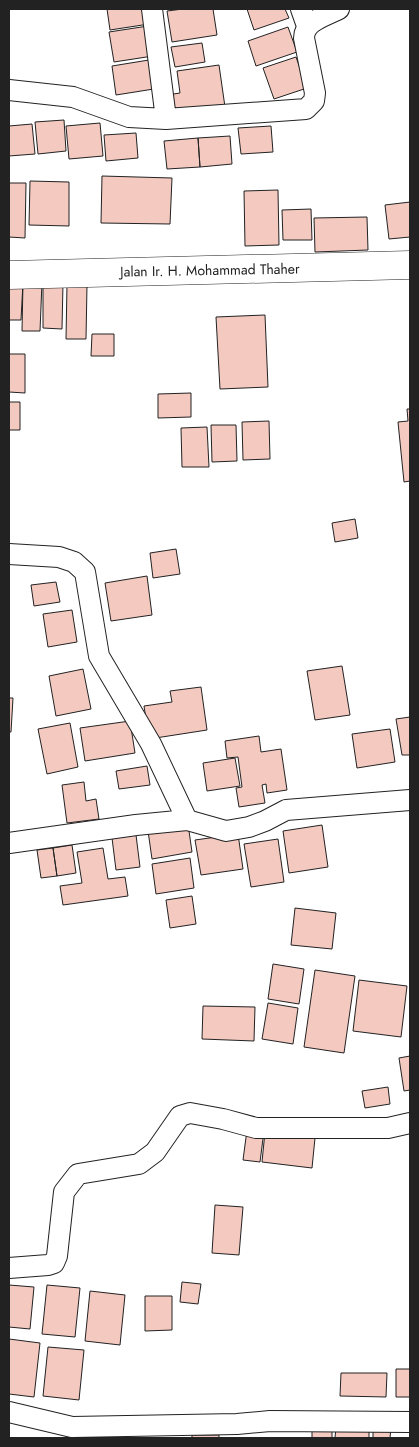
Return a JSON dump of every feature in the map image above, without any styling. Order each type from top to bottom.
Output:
[{"type":"main road","name":"Jalan Ir. H. Mohammad Thaher","points":[[9,275],[410,265]]},
{"type":"street","points":[[152,9],[166,119]]},
{"type":"street","points":[[9,90],[73,97],[129,118],[166,119],[306,109],[314,101],[315,93],[304,38],[304,18],[339,9]]},
{"type":"street","points":[[9,554],[59,557],[74,562],[85,572],[100,656],[151,744],[188,820]]},
{"type":"street","points":[[9,843],[136,825],[188,820],[226,831],[265,822],[286,810],[410,800]]},
{"type":"street","points":[[9,1268],[54,1263],[57,1256],[64,1192],[78,1174],[139,1164],[155,1152],[180,1116],[190,1114],[222,1119],[256,1128],[388,1128],[410,1123]]},
{"type":"street","points":[[9,1412],[72,1433],[237,1431],[270,1421],[410,1422]]},
{"type":"building","points":[[107,9],[146,9],[149,24],[110,30]]},
{"type":"building","points":[[213,9],[217,35],[172,42],[167,11]]},
{"type":"building","points":[[247,9],[285,9],[289,18],[254,30]]},
{"type":"building","points":[[148,26],[153,56],[114,62],[109,32]]},
{"type":"building","points":[[288,27],[297,52],[256,66],[248,41]]},
{"type":"building","points":[[202,43],[205,62],[175,67],[171,47]]},
{"type":"building","points":[[296,57],[307,88],[274,99],[263,68]]},
{"type":"building","points":[[155,59],[160,88],[116,95],[112,66]]},
{"type":"building","points":[[219,65],[225,107],[170,114],[167,95],[180,93],[177,71]]},
{"type":"building","points":[[64,120],[66,151],[38,154],[35,122]]},
{"type":"building","points":[[100,123],[103,156],[69,159],[66,126]]},
{"type":"building","points":[[32,124],[35,154],[9,156],[9,126]]},
{"type":"building","points":[[271,126],[273,152],[241,154],[238,128]]},
{"type":"building","points":[[136,133],[138,158],[106,161],[104,135]]},
{"type":"building","points":[[230,136],[232,164],[200,167],[198,138]]},
{"type":"building","points":[[198,138],[200,167],[167,169],[164,141]]},
{"type":"building","points":[[102,176],[172,178],[170,224],[101,223]]},
{"type":"building","points":[[30,181],[69,182],[69,226],[29,225]]},
{"type":"building","points":[[9,183],[26,183],[25,238],[9,237]]},
{"type":"building","points":[[278,190],[279,245],[245,246],[244,191]]},
{"type":"building","points":[[410,202],[410,237],[389,239],[385,205]]},
{"type":"building","points":[[311,209],[312,240],[283,240],[282,210]]},
{"type":"building","points":[[367,217],[368,250],[315,252],[314,218]]},
{"type":"building","points":[[9,282],[23,282],[21,320],[9,320]]},
{"type":"building","points":[[23,282],[42,282],[40,331],[22,331]]},
{"type":"building","points":[[43,283],[63,283],[62,329],[43,328]]},
{"type":"building","points":[[67,284],[87,285],[86,339],[66,339]]},
{"type":"building","points":[[265,315],[268,387],[220,389],[216,317]]},
{"type":"building","points":[[92,334],[114,334],[114,356],[91,356]]},
{"type":"building","points":[[9,354],[25,354],[25,393],[9,392]]},
{"type":"building","points":[[191,393],[191,417],[158,418],[158,394]]},
{"type":"building","points":[[9,402],[20,402],[20,430],[9,430]]},
{"type":"building","points":[[407,409],[410,409],[410,481],[404,482],[398,422],[408,421]]},
{"type":"building","points":[[269,421],[270,459],[243,460],[242,422]]},
{"type":"building","points":[[211,425],[236,425],[237,461],[212,462]]},
{"type":"building","points":[[207,427],[209,467],[182,467],[181,428]]},
{"type":"building","points":[[355,519],[358,538],[335,542],[332,523]]},
{"type":"building","points":[[176,549],[180,574],[153,578],[150,553]]},
{"type":"building","points":[[147,576],[152,615],[111,621],[105,583]]},
{"type":"building","points":[[56,582],[60,602],[34,606],[31,585]]},
{"type":"building","points":[[72,610],[77,642],[48,647],[43,614]]},
{"type":"building","points":[[342,666],[350,715],[315,720],[307,671]]},
{"type":"building","points":[[83,669],[91,709],[56,716],[49,676]]},
{"type":"building","points":[[201,687],[207,730],[149,739],[144,706],[172,702],[170,691]]},
{"type":"building","points":[[9,698],[13,698],[11,732],[9,732]]},
{"type":"building","points":[[410,717],[410,755],[402,755],[396,719]]},
{"type":"building","points":[[130,721],[135,753],[85,761],[80,728]]},
{"type":"building","points":[[70,723],[78,767],[47,774],[38,729]]},
{"type":"building","points":[[390,729],[395,762],[357,768],[352,734]]},
{"type":"building","points":[[259,736],[261,752],[281,749],[287,790],[267,793],[266,784],[262,785],[265,803],[239,807],[236,788],[242,787],[238,757],[227,758],[225,741]]},
{"type":"building","points":[[235,758],[240,786],[207,791],[203,763]]},
{"type":"building","points":[[147,766],[150,785],[119,789],[116,771]]},
{"type":"building","points":[[84,782],[86,801],[96,799],[99,819],[67,823],[62,785]]},
{"type":"building","points":[[188,824],[192,852],[152,859],[148,831]]},
{"type":"building","points":[[322,825],[328,867],[289,873],[283,831]]},
{"type":"building","points":[[238,834],[243,869],[201,875],[195,840]]},
{"type":"building","points":[[136,835],[140,867],[116,870],[112,838]]},
{"type":"building","points":[[278,839],[284,882],[251,887],[244,844]]},
{"type":"building","points":[[72,845],[76,873],[57,876],[53,848]]},
{"type":"building","points":[[53,848],[57,876],[41,878],[37,850]]},
{"type":"building","points":[[103,848],[108,879],[125,877],[128,896],[63,905],[60,886],[82,883],[77,852]]},
{"type":"building","points":[[190,858],[194,888],[156,894],[152,864]]},
{"type":"building","points":[[192,896],[196,924],[170,928],[166,900]]},
{"type":"building","points":[[295,908],[336,913],[332,949],[291,945]]},
{"type":"building","points":[[273,964],[304,969],[299,1004],[268,999]]},
{"type":"building","points":[[315,970],[355,976],[344,1053],[304,1047]]},
{"type":"building","points":[[359,980],[407,986],[401,1037],[353,1031]]},
{"type":"building","points":[[268,1003],[298,1008],[293,1044],[262,1039]]},
{"type":"building","points":[[203,1006],[255,1007],[254,1041],[202,1039]]},
{"type":"building","points":[[410,1056],[410,1090],[404,1091],[399,1058]]},
{"type":"building","points":[[388,1087],[390,1104],[365,1108],[362,1091]]},
{"type":"building","points":[[247,1130],[264,1131],[260,1162],[243,1160]]},
{"type":"building","points":[[265,1132],[315,1138],[312,1168],[262,1162]]},
{"type":"building","points":[[215,1205],[243,1207],[239,1255],[212,1253]]},
{"type":"building","points":[[182,1282],[201,1284],[198,1304],[180,1302]]},
{"type":"building","points":[[9,1285],[34,1287],[30,1329],[9,1327]]},
{"type":"building","points":[[47,1285],[80,1288],[75,1337],[42,1334]]},
{"type":"building","points":[[90,1291],[125,1295],[120,1345],[85,1341]]},
{"type":"building","points":[[145,1296],[172,1296],[172,1330],[145,1331]]},
{"type":"building","points":[[9,1339],[40,1343],[34,1397],[9,1394]]},
{"type":"building","points":[[48,1347],[84,1350],[79,1400],[43,1396]]},
{"type":"building","points":[[396,1369],[410,1369],[410,1397],[396,1397]]},
{"type":"building","points":[[341,1373],[387,1373],[386,1397],[340,1396]]},
{"type":"building","points":[[312,1426],[332,1426],[332,1438],[312,1438]]},
{"type":"building","points":[[336,1427],[369,1427],[369,1438],[335,1438]]},
{"type":"building","points":[[373,1427],[391,1427],[390,1438],[373,1438]]},
{"type":"building","points":[[192,1435],[219,1435],[219,1438],[192,1438]]}]
